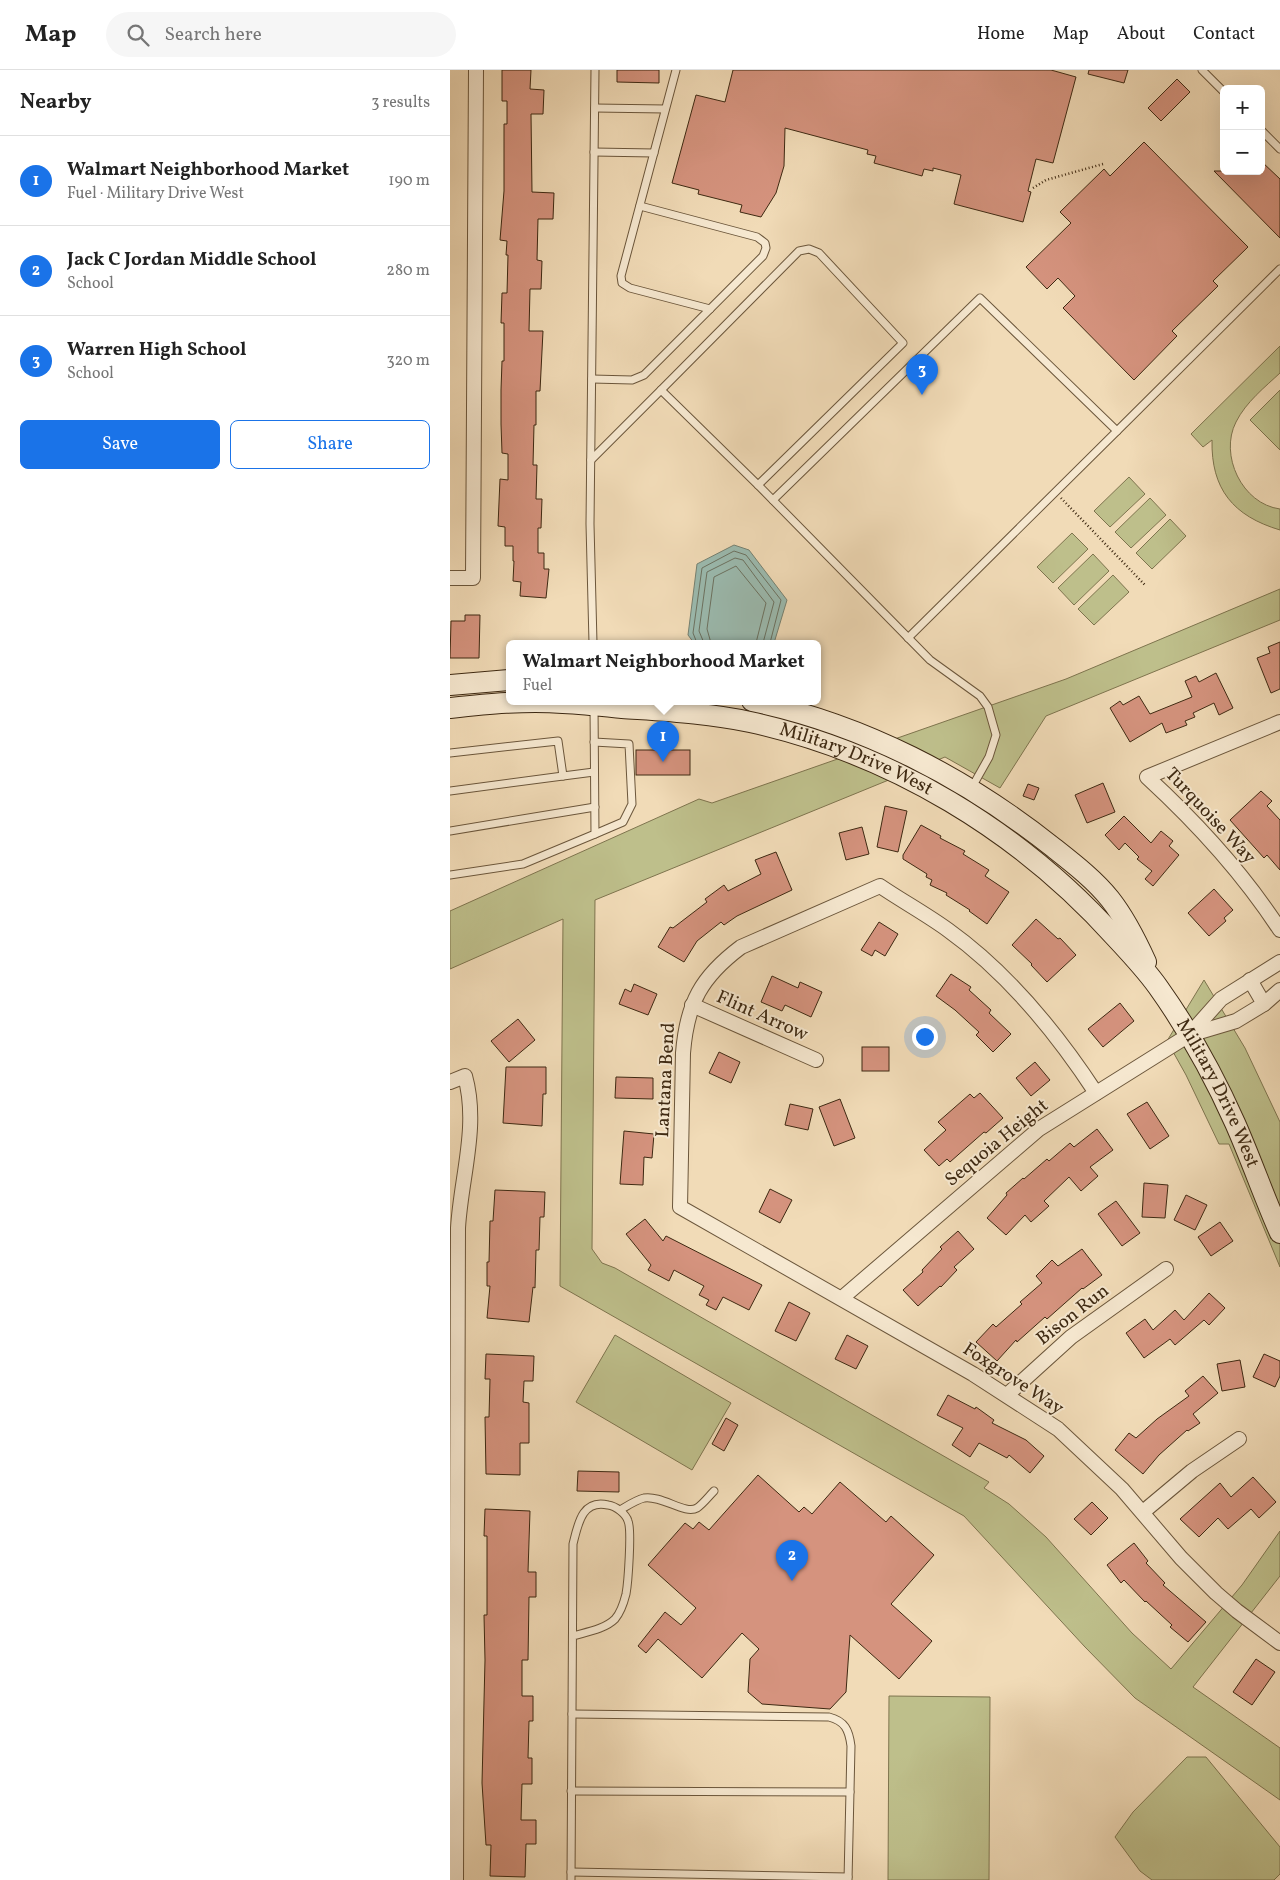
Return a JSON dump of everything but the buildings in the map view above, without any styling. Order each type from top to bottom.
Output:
[{"type":"main road","points":[[450,685],[506,680]]},
{"type":"main road","name":"Military Drive West","points":[[450,708],[506,703]]},
{"type":"main road","name":"Military Drive West","points":[[614,705],[686,712],[750,722],[835,747],[883,767],[928,789],[965,798]]},
{"type":"main road","name":"Military Drive West","points":[[767,705],[850,730],[939,770],[1004,836],[1076,896],[1120,942],[1157,986],[1189,1035],[1218,1087],[1280,1233]]},
{"type":"street","points":[[450,578],[474,578],[476,70]]},
{"type":"street","name":"Turquoise Way","points":[[1280,722],[1147,777],[1221,852],[1266,908],[1280,930]]},
{"type":"street","name":"Lantana Bend","points":[[680,1207],[685,1030],[692,1005],[704,983],[714,971],[741,947],[880,886],[947,929],[970,947],[1010,984],[1029,1003],[1060,1040],[1096,1094]]},
{"type":"street","name":"Sequoia Height","points":[[1189,1035],[1221,999],[1280,962]]},
{"type":"street","points":[[1250,980],[1264,1004]]},
{"type":"street","name":"Sequoia Height","points":[[842,1298],[1026,1139],[1062,1113],[1096,1094],[1189,1035],[1236,1021],[1264,1004],[1280,990]]},
{"type":"street","name":"Flint Arrow","points":[[692,1005],[816,1060]]},
{"type":"street","points":[[450,1082],[465,1076],[472,1108],[471,1128],[459,1204],[458,1228],[453,1623],[456,1880]]},
{"type":"street","name":"Foxgrove Way","points":[[680,1207],[842,1298],[1006,1395],[1058,1429],[1122,1489],[1181,1558],[1216,1593],[1280,1643]]},
{"type":"street","name":"Bison Run","points":[[1006,1395],[1071,1337],[1166,1269]]},
{"type":"street","points":[[1143,1512],[1192,1471],[1239,1439]]},
{"type":"lane","points":[[593,640],[590,524],[595,70]]},
{"type":"lane","points":[[676,70],[621,276],[622,283],[630,288],[710,309]]},
{"type":"lane","points":[[1202,70],[1220,88]]},
{"type":"lane","points":[[595,108],[666,109]]},
{"type":"lane","points":[[1265,134],[1280,149]]},
{"type":"lane","points":[[594,152],[654,153]]},
{"type":"lane","points":[[592,379],[632,380],[644,375],[763,256],[766,248],[765,242],[757,237],[640,206]]},
{"type":"lane","points":[[591,460],[799,251],[810,249],[819,253],[903,343],[758,485]]},
{"type":"lane","points":[[908,638],[1280,270]]},
{"type":"lane","points":[[773,500],[980,298],[1117,431]]},
{"type":"lane","points":[[661,390],[773,500],[930,660],[980,696],[988,707],[996,736],[989,757],[965,798]]},
{"type":"lane","points":[[594,705],[595,834]]},
{"type":"lane","points":[[450,754],[558,741],[563,776]]},
{"type":"lane","points":[[450,875],[523,864],[623,822],[632,804],[629,744],[594,742]]},
{"type":"lane","points":[[450,791],[594,772]]},
{"type":"lane","points":[[450,831],[595,807]]},
{"type":"lane","points":[[620,1510],[643,1498],[662,1499],[688,1510],[697,1508],[714,1491]]},
{"type":"lane","points":[[571,1880],[572,1714],[574,1544],[580,1519],[589,1507],[599,1503],[613,1506],[620,1510],[629,1522],[626,1592],[623,1606],[616,1618],[603,1627],[573,1636]]},
{"type":"lane","points":[[571,1872],[848,1879],[850,1792],[849,1733],[845,1725],[838,1720],[829,1718],[572,1714]]},
{"type":"lane","points":[[572,1791],[850,1792]]},
{"type":"path","points":[[1033,188],[1046,180],[1103,164]]},
{"type":"path","points":[[1055,492],[1146,585]]},
{"type":"green space","points":[[1280,346],[1280,373],[1256,395],[1240,415],[1231,435],[1230,449],[1232,463],[1237,476],[1245,488],[1255,498],[1267,505],[1280,509],[1280,530],[1249,517],[1228,498],[1216,473],[1212,440],[1203,447],[1191,434]]},
{"type":"green space","points":[[1280,390],[1280,450],[1250,420]]},
{"type":"green space","points":[[1129,477],[1145,494],[1110,527],[1094,511]]},
{"type":"green space","points":[[1150,498],[1166,515],[1131,548],[1115,532]]},
{"type":"green space","points":[[1170,519],[1186,536],[1152,569],[1136,553]]},
{"type":"green space","points":[[1072,533],[1088,549],[1053,583],[1037,567]]},
{"type":"green space","points":[[1093,554],[1109,571],[1074,605],[1058,588]]},
{"type":"green space","points":[[1113,575],[1129,592],[1094,625],[1078,609]]},
{"type":"green space","points":[[1280,589],[1280,620],[1046,716],[1000,788],[945,757],[595,900],[592,1249],[602,1263],[615,1268],[989,1482],[984,1488],[1009,1504],[1046,1537],[1132,1633],[1171,1669],[1242,1585],[1280,1531],[1280,1576],[1193,1687],[1280,1748],[1280,1800],[1135,1698],[1085,1647],[964,1516],[560,1286],[563,919],[450,969],[450,911],[699,799],[712,803],[1066,679]]},
{"type":"green space","points":[[1204,980],[1245,1048],[1280,1122],[1280,1267],[1229,1144],[1219,1144],[1186,1075],[1167,1041]]},
{"type":"green space","points":[[615,1335],[731,1403],[692,1470],[576,1402]]},
{"type":"green space","points":[[889,1696],[990,1697],[989,1880],[888,1880]]},
{"type":"green space","points":[[1187,1757],[1206,1757],[1280,1847],[1280,1874],[1274,1880],[1152,1880],[1140,1871],[1115,1837],[1133,1812]]},
{"type":"water","points":[[734,545],[749,550],[787,600],[775,640],[692,640],[688,635],[697,564]]},
{"type":"place","name":"Warren High School","points":[[922,395]]},
{"type":"place","name":"Walmart Neighborhood Market","points":[[663,762]]},
{"type":"place","name":"Jack C Jordan Middle School","points":[[792,1581]]}]
